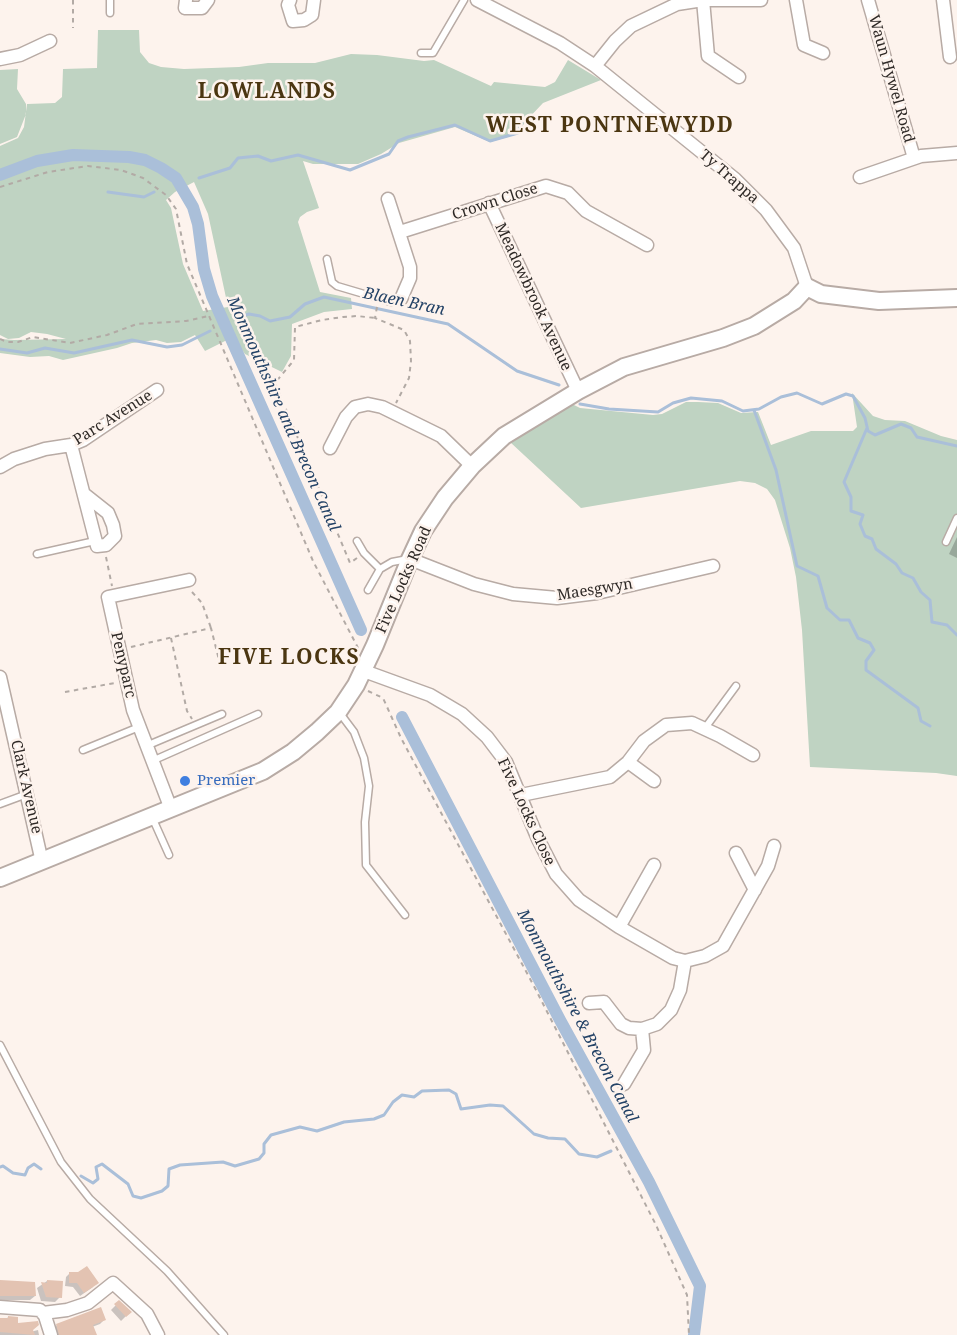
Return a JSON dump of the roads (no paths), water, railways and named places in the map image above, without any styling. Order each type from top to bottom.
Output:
[{"type":"street","points":[[186,0],[185,8],[202,8],[207,0]]},
{"type":"street","points":[[290,0],[288,4],[293,21],[304,21],[312,15],[314,0]]},
{"type":"street","name":"Ty Trappa","points":[[477,0],[560,43],[595,66],[735,179],[766,210],[794,249],[807,287]]},
{"type":"street","points":[[595,66],[615,41],[631,26],[677,4],[703,0],[761,0]]},
{"type":"street","points":[[703,0],[708,56],[739,77]]},
{"type":"street","points":[[796,0],[804,45],[823,53]]},
{"type":"street","name":"Waun Hywel Road","points":[[868,0],[914,158]]},
{"type":"street","points":[[943,0],[950,57]]},
{"type":"street","points":[[0,59],[20,56],[50,41]]},
{"type":"street","points":[[860,177],[914,158],[957,153]]},
{"type":"street","name":"Crown Close","points":[[400,232],[546,186],[568,193],[586,211],[647,245]]},
{"type":"street","points":[[388,200],[410,267],[411,278],[401,299]]},
{"type":"street","name":"Meadowbrook Avenue","points":[[489,203],[578,391]]},
{"type":"street","points":[[807,287],[820,294],[879,301],[957,298]]},
{"type":"street","name":"Five Locks Road","points":[[0,878],[263,771],[293,752],[338,712],[360,670],[428,523],[445,498],[472,466],[504,436],[578,391],[624,367],[723,338],[754,326],[794,301],[807,287]]},
{"type":"street","name":"Parc Avenue","points":[[0,467],[14,459],[83,440],[157,390]]},
{"type":"street","points":[[330,448],[346,417],[355,407],[368,404],[391,412],[441,436],[472,466]]},
{"type":"street","points":[[71,445],[84,494],[99,543],[115,536],[108,513],[84,494]]},
{"type":"street","name":"Maesgwyn","points":[[410,559],[474,584],[513,594],[556,598],[597,593],[713,566]]},
{"type":"street","name":"Penyparc","points":[[171,809],[139,727],[126,681],[108,597],[186,581]]},
{"type":"street","name":"Five Locks Close","points":[[360,670],[430,695],[462,714],[487,737],[506,762],[538,839],[556,874],[579,900],[657,950],[673,958],[685,960]]},
{"type":"street","name":"Clark Avenue","points":[[0,677],[42,862]]},
{"type":"street","points":[[521,795],[610,777],[628,762],[644,741],[666,725],[692,723],[753,755]]},
{"type":"street","points":[[628,762],[654,781]]},
{"type":"street","points":[[589,1003],[604,1002],[621,1023],[629,1028],[642,1029],[657,1024],[671,1011],[680,990],[685,960],[705,956],[723,946],[768,866],[774,846]]},
{"type":"street","points":[[736,853],[755,890]]},
{"type":"street","points":[[619,927],[654,865]]},
{"type":"street","points":[[624,1084],[644,1050],[642,1029]]},
{"type":"street","points":[[0,1307],[36,1309],[43,1313],[68,1310],[88,1303],[113,1283],[147,1314],[158,1335]]},
{"type":"street","points":[[43,1313],[51,1335]]},
{"type":"lane","points":[[110,0],[110,13]]},
{"type":"lane","points":[[421,53],[433,53],[464,0]]},
{"type":"lane","points":[[327,259],[332,282],[337,286],[391,302],[401,299]]},
{"type":"lane","points":[[946,542],[957,518]]},
{"type":"lane","points":[[357,541],[364,553],[380,569]]},
{"type":"lane","points":[[37,554],[99,543]]},
{"type":"lane","points":[[368,590],[380,569],[392,562],[410,559]]},
{"type":"lane","points":[[704,729],[736,686]]},
{"type":"lane","points":[[338,712],[354,732],[364,758],[369,786],[365,822],[366,865],[405,915]]},
{"type":"lane","points":[[146,746],[222,714]]},
{"type":"lane","points":[[152,761],[258,714]]},
{"type":"lane","points":[[83,750],[139,727]]},
{"type":"lane","points":[[0,804],[28,794]]},
{"type":"lane","points":[[152,817],[169,855]]},
{"type":"lane","points":[[0,1045],[61,1162],[90,1199],[167,1271],[224,1335]]},
{"type":"waterway","points":[[199,178],[230,168],[238,158],[258,156],[271,161],[298,155],[350,170],[389,154],[398,141],[408,137],[455,125],[490,141],[518,133],[523,120]]},
{"type":"waterway","name":"Monmouthshire and Brecon Canal","points":[[0,175],[37,161],[73,155],[129,157],[145,160],[176,178],[193,207],[198,224],[204,269],[212,296],[361,630]]},
{"type":"waterway","points":[[108,192],[144,197],[154,192]]},
{"type":"waterway","name":"Blaen Bran","points":[[235,318],[249,314],[270,321],[290,317],[305,304],[324,297],[448,324],[517,371],[559,385]]},
{"type":"waterway","name":"Blaen Bran","points":[[0,349],[27,353],[45,348],[74,353],[132,340],[167,347],[182,345],[210,331]]},
{"type":"waterway","name":"Blaen Bran","points":[[580,404],[609,409],[658,412],[673,403],[691,398],[722,401],[743,411],[759,409],[781,397],[797,393],[822,404],[846,394],[853,396],[865,418],[868,431],[875,435],[901,424],[911,428],[917,437],[957,446]]},
{"type":"waterway","points":[[754,410],[776,470],[797,566],[818,576],[827,608],[840,620],[849,620],[858,638],[870,643],[874,650],[866,661],[866,670],[918,708],[921,721],[930,726]]},
{"type":"waterway","points":[[867,428],[844,482],[851,497],[851,511],[863,515],[860,524],[865,536],[872,539],[876,549],[896,564],[902,573],[913,578],[921,592],[930,600],[932,622],[947,625],[957,635]]},
{"type":"waterway","name":"Monmouthshire & Brecon Canal","points":[[402,717],[560,1020],[649,1182],[700,1286],[694,1335]]},
{"type":"waterway","points":[[81,1176],[93,1183],[98,1179],[96,1167],[102,1164],[128,1184],[133,1196],[141,1198],[162,1191],[168,1186],[169,1169],[180,1165],[223,1162],[235,1166],[259,1159],[264,1153],[264,1144],[271,1135],[300,1127],[317,1131],[344,1122],[374,1119],[384,1115],[393,1102],[402,1095],[414,1097],[422,1091],[449,1090],[456,1094],[461,1109],[490,1105],[503,1106],[534,1134],[565,1139],[579,1154],[597,1157],[611,1151]]},
{"type":"waterway","points":[[0,1167],[3,1166],[13,1173],[25,1175],[28,1168],[34,1164],[41,1169]]},
{"type":"place","name":"Premier","points":[[185,781]]},
{"type":"district","name":"LOWLANDS","points":[[267,92]]},
{"type":"district","name":"WEST PONTNEWYDD","points":[[610,126]]},
{"type":"district","name":"FIVE LOCKS","points":[[289,658]]}]
